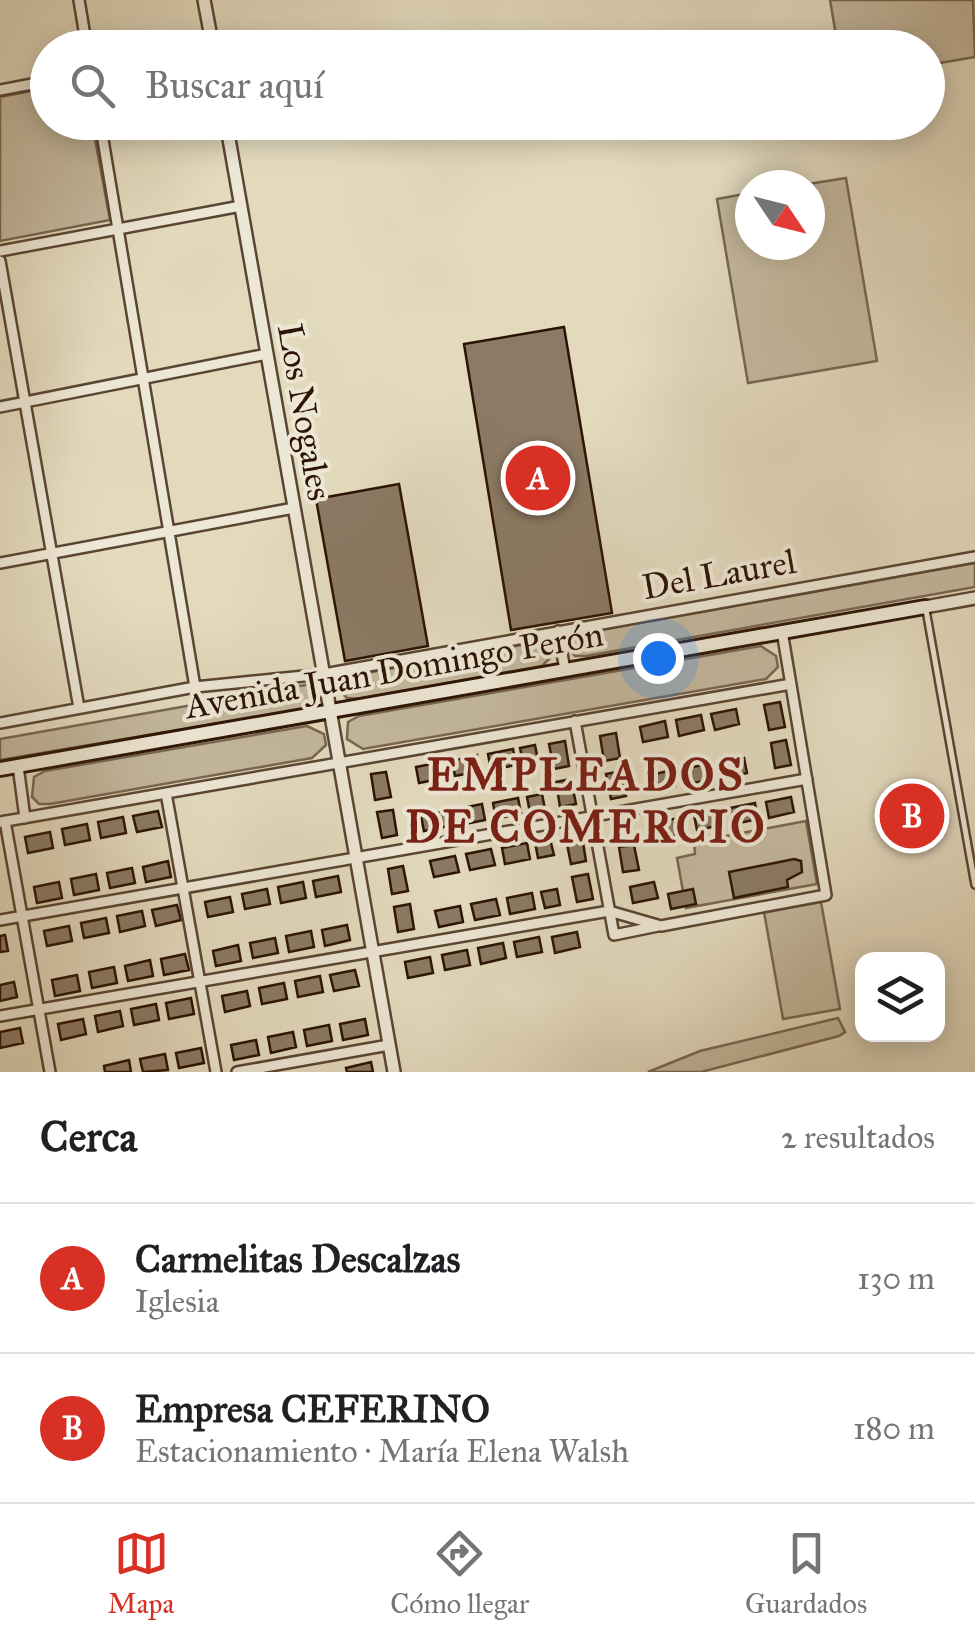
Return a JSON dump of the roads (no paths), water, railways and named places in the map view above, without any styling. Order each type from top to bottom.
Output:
[{"type":"main road","name":"Avenida Juan Domingo Perón","points":[[0,769],[925,607]]},
{"type":"street","points":[[79,0],[84,30]]},
{"type":"street","points":[[204,0],[209,30]]},
{"type":"street","points":[[0,90],[30,84]]},
{"type":"street","points":[[103,140],[195,687]]},
{"type":"street","name":"Los Nogales","points":[[229,140],[394,1072]]},
{"type":"street","points":[[0,251],[240,206]]},
{"type":"street","points":[[0,261],[79,708]]},
{"type":"street","points":[[0,407],[267,354]]},
{"type":"street","points":[[0,563],[294,508]]},
{"type":"street","name":"Del Laurel","points":[[0,724],[195,687],[324,674],[975,557]]},
{"type":"street","name":"Avenida Juan Domingo Perón","points":[[925,607],[975,598]]},
{"type":"street","points":[[558,631],[565,670]]},
{"type":"street","points":[[575,721],[614,934],[826,896],[782,632]]},
{"type":"street","points":[[50,1072],[2,821],[791,684]]},
{"type":"street","points":[[18,766],[25,818]]},
{"type":"street","points":[[0,920],[806,779]]},
{"type":"street","points":[[166,793],[216,1072]]},
{"type":"street","points":[[0,1016],[610,911],[661,926]]},
{"type":"street","points":[[237,1072],[389,1044]]},
{"type":"lane","points":[[925,607],[975,885]]},
{"type":"place","name":"Carmelitas Descalzas","points":[[538,478]]},
{"type":"place","name":"Empresa CEFERINO","points":[[912,816]]},
{"type":"district","name":"EMPLEADOS DE COMERCIO","points":[[586,800]]}]
